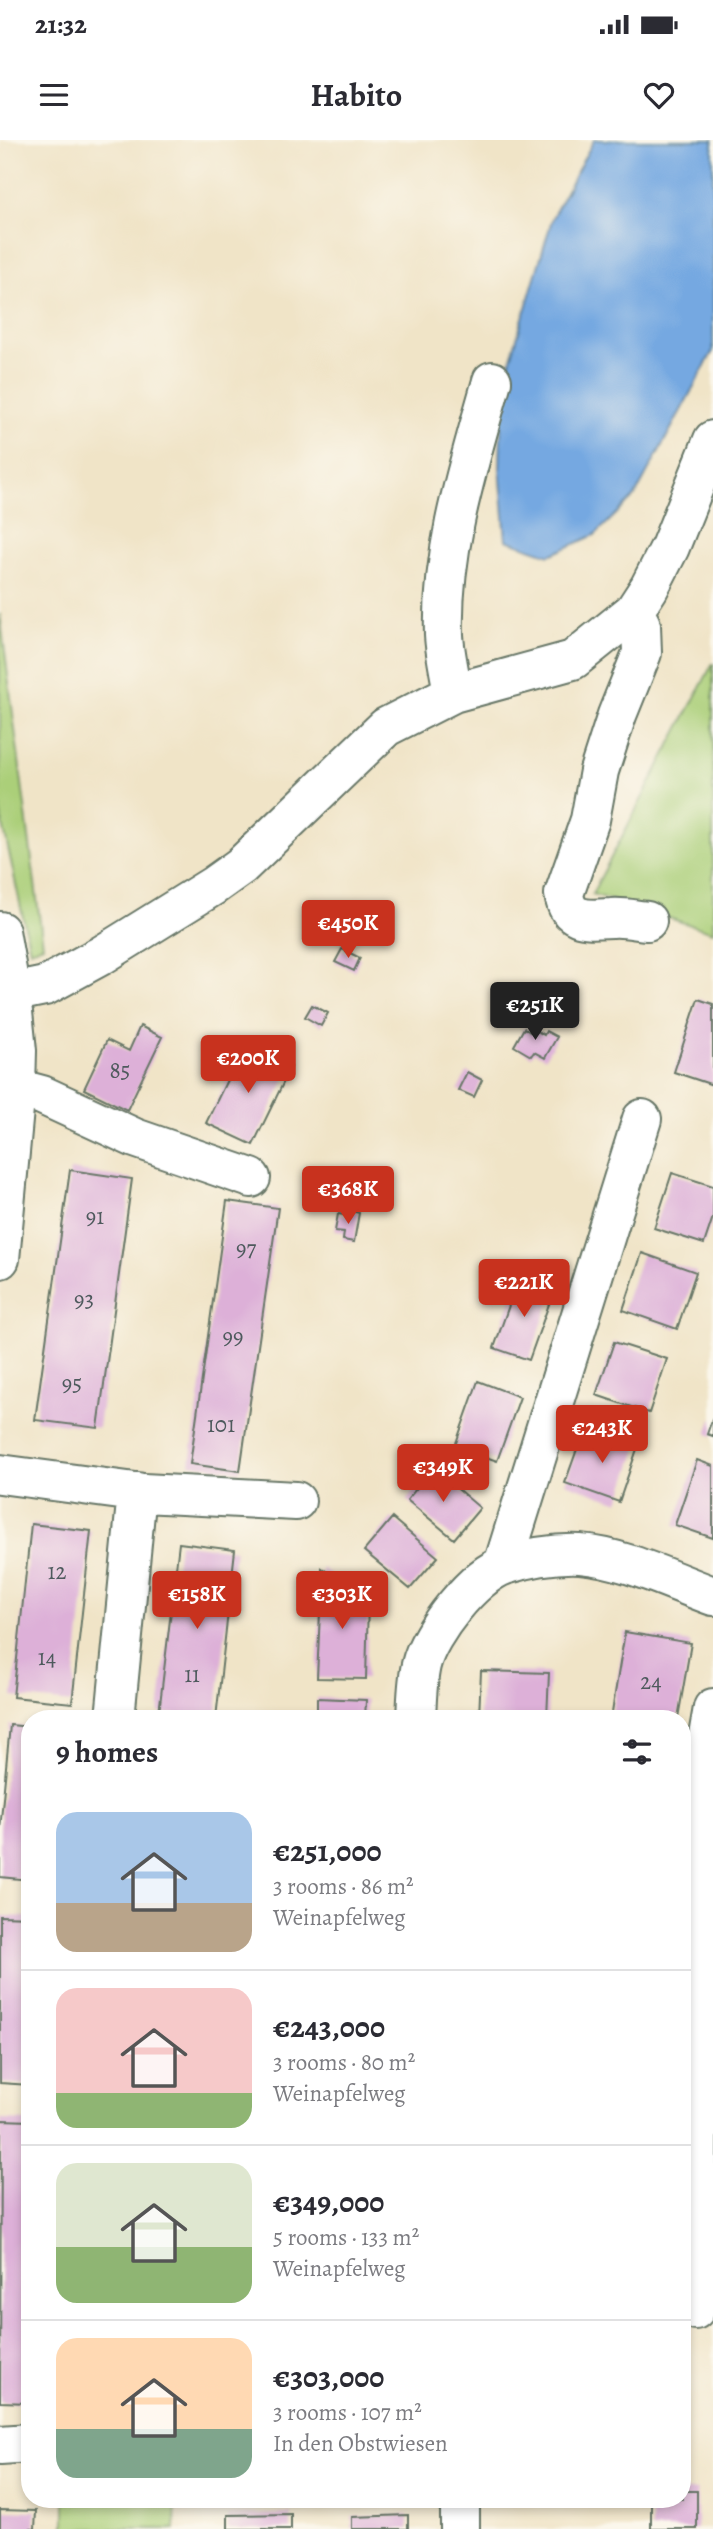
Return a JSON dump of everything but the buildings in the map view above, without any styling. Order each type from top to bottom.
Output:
[{"type":"street","points":[[453,693],[444,636],[446,563],[461,493],[492,381]]},
{"type":"street","points":[[11,993],[45,986],[102,955],[213,886],[241,866],[386,727],[453,693],[573,660],[634,611],[649,588],[670,547],[713,440]]},
{"type":"street","points":[[634,611],[641,625],[642,653],[606,748],[590,820],[564,894],[571,913],[579,917],[647,921]]},
{"type":"street","points":[[0,930],[11,993],[17,1051],[0,1259]]},
{"type":"street","points":[[16,1088],[42,1095],[135,1138],[251,1178]]},
{"type":"street","points":[[503,1565],[642,1119]]},
{"type":"street","points":[[0,1474],[137,1492],[296,1501]]},
{"type":"street","points":[[116,1710],[137,1492]]},
{"type":"street","points":[[417,1710],[421,1664],[433,1634],[470,1589],[503,1565],[549,1556],[581,1554],[619,1562],[713,1596]]},
{"type":"street","points":[[695,2310],[702,1770],[713,1708]]},
{"type":"street","points":[[0,2445],[21,2444]]},
{"type":"street","points":[[460,2508],[460,2529]]},
{"type":"green space","points":[[0,614],[43,945],[30,950],[0,811]]},
{"type":"green space","points":[[713,663],[713,932],[592,894]]},
{"type":"green space","points":[[65,2508],[176,2508],[175,2529],[65,2529]]},
{"type":"water","points":[[594,140],[713,140],[713,351],[635,496],[595,535],[550,555],[506,540],[500,468],[502,389],[553,216]]}]
